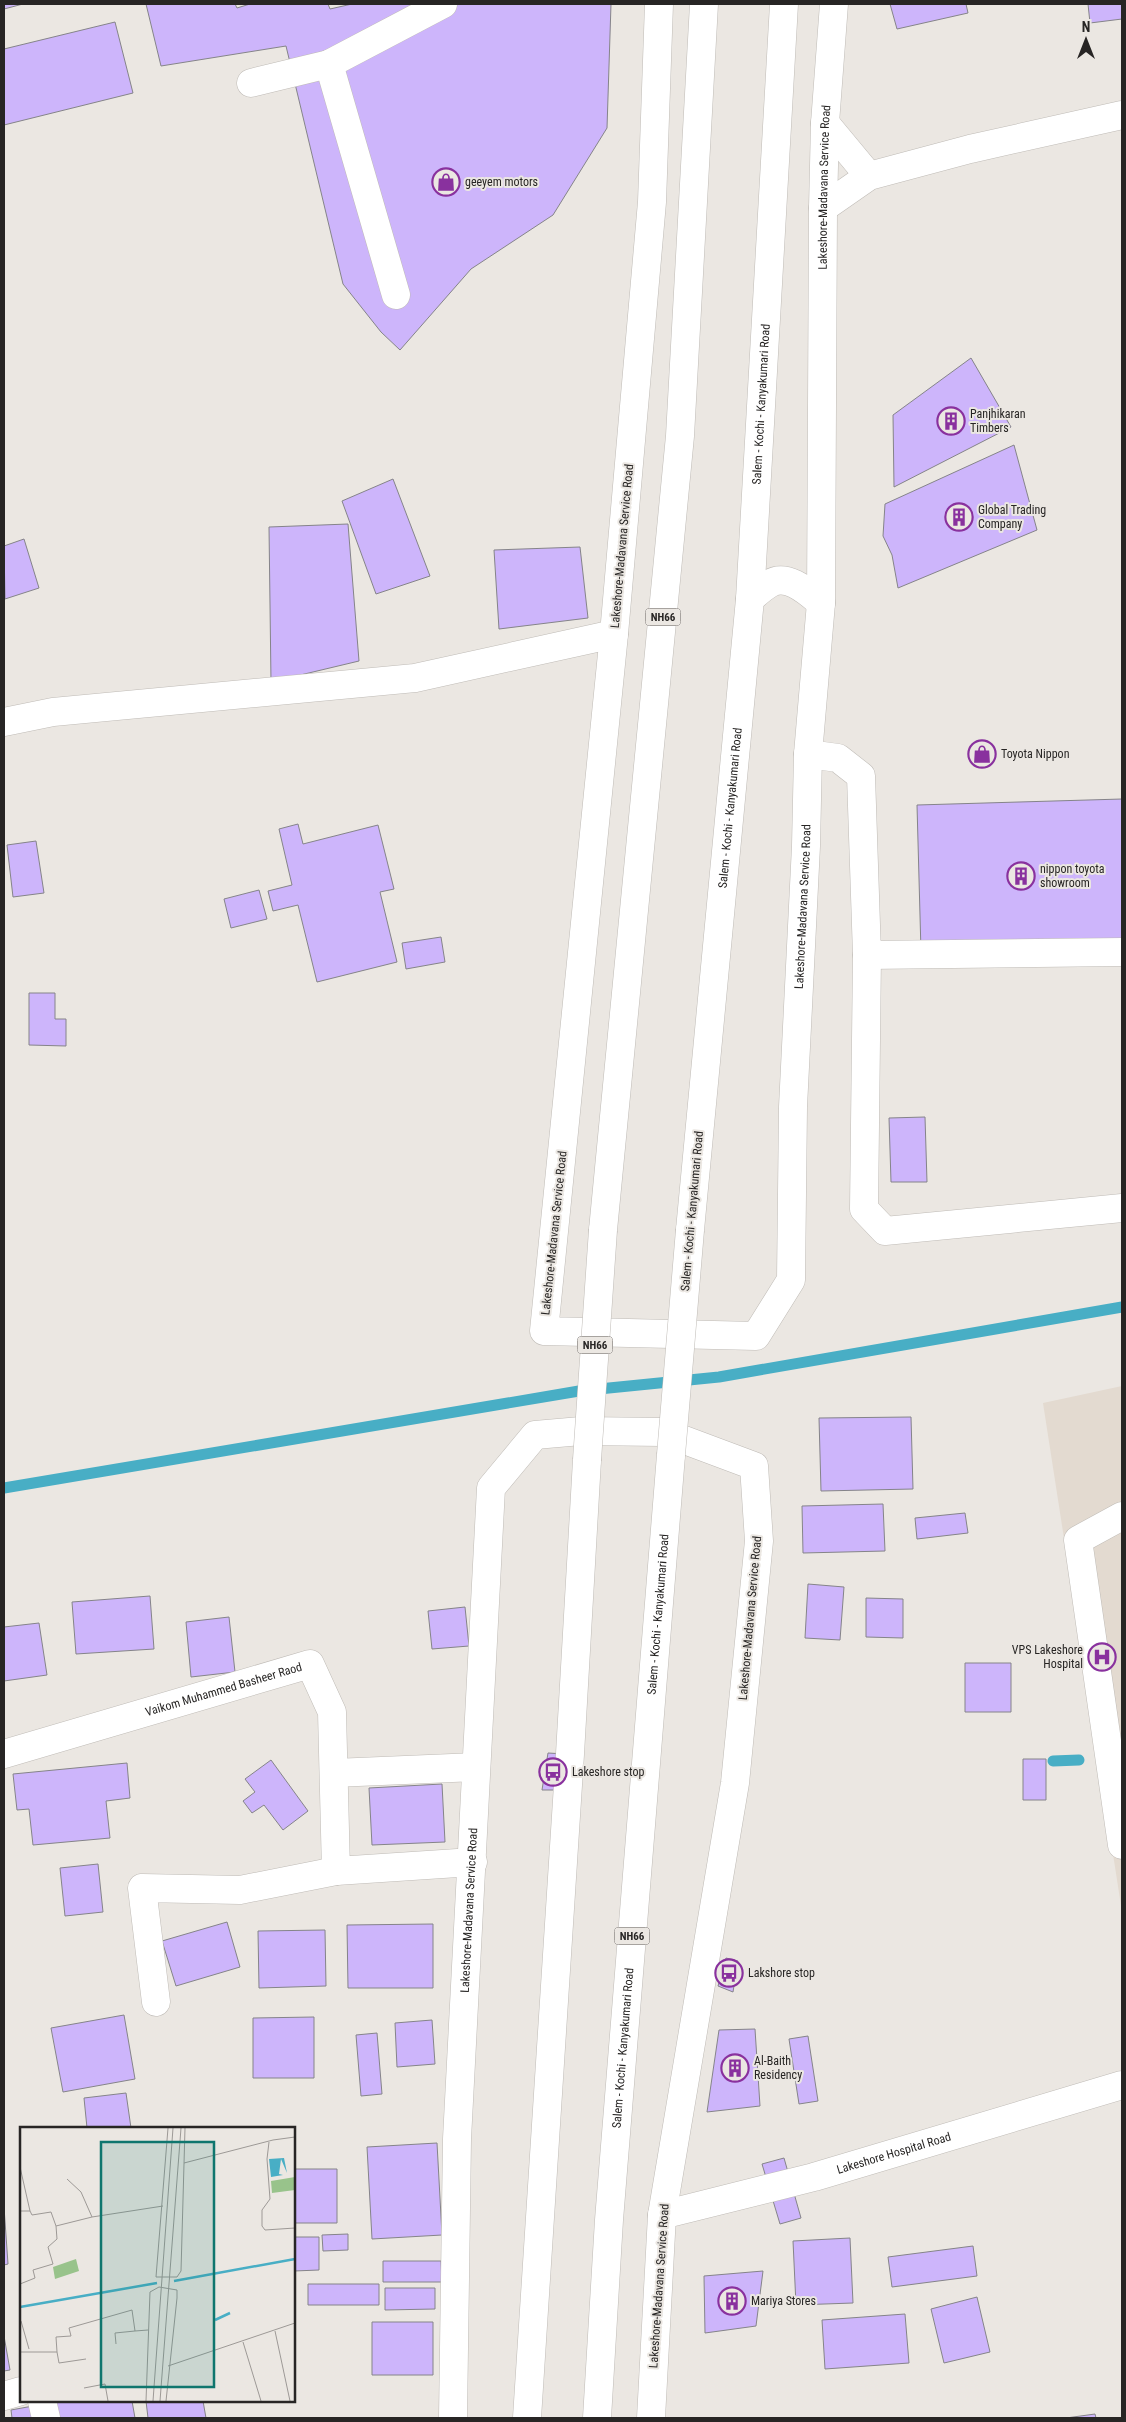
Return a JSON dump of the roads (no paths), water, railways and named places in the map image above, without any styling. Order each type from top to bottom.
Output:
[{"type":"main road","points":[[251,83],[329,64],[443,4]]},
{"type":"main road","name":"Lakeshore-Madavana Service Road","points":[[659,4],[652,202],[614,634],[544,1331],[756,1336],[791,1280],[793,1107],[806,846],[808,754],[821,603],[823,208],[826,124],[834,4]]},
{"type":"main road","name":"NH66","points":[[527,2418],[603,1230],[680,436],[704,4]]},
{"type":"main road","name":"Salem - Kochi - Kanyakumari Road","points":[[597,2418],[611,2200],[671,1455],[690,1230],[750,599],[784,4]]},
{"type":"main road","points":[[329,64],[396,295]]},
{"type":"main road","points":[[823,208],[868,176],[970,149],[1122,115]]},
{"type":"main road","points":[[826,124],[868,176]]},
{"type":"main road","points":[[750,599],[770,582],[788,582],[803,588],[821,603]]},
{"type":"main road","points":[[4,722],[53,712],[415,678],[614,634]]},
{"type":"main road","points":[[808,754],[838,758],[861,776],[867,955],[864,1209],[885,1231],[1122,1208]]},
{"type":"main road","points":[[867,955],[1122,952]]},
{"type":"main road","name":"Lakeshore-Madavana Service Road","points":[[453,2418],[457,2139],[473,1862],[476,1767],[491,1488],[535,1435],[581,1431],[663,1432],[754,1466],[758,1542],[735,1783],[662,2215],[651,2418]]},
{"type":"main road","points":[[1122,1516],[1078,1540],[1122,1845]]},
{"type":"main road","name":"Vaikom Muhammed Basheer Raod","points":[[4,1754],[310,1664],[332,1712],[336,1871]]},
{"type":"main road","points":[[334,1773],[476,1767]]},
{"type":"main road","points":[[156,2002],[142,1888],[240,1890],[336,1871],[473,1862]]},
{"type":"main road","name":"Lakeshore Hospital Road","points":[[662,2215],[814,2177],[1122,2085]]},
{"type":"main road","points":[[4,2396],[20,2391]]},
{"type":"main road","points":[[42,2402],[46,2418]]},
{"type":"waterway","points":[[4,1488],[579,1391],[719,1377],[1122,1307]]},
{"type":"waterway","points":[[1053,1761],[1079,1760]]},
{"type":"place","name":"geeyem motors","points":[[446,182]]},
{"type":"place","name":"Panjhikaran Timbers","points":[[951,421]]},
{"type":"place","name":"Global Trading Company","points":[[959,517]]},
{"type":"place","name":"Toyota Nippon","points":[[982,754]]},
{"type":"place","name":"nippon toyota showroom","points":[[1021,876]]},
{"type":"place","name":"VPS Lakeshore Hospital","points":[[1102,1657]]},
{"type":"place","name":"Lakeshore stop","points":[[553,1772]]},
{"type":"place","name":"Lakshore stop","points":[[729,1973]]},
{"type":"place","name":"Al-Baith Residency","points":[[735,2068]]},
{"type":"place","name":"Mariya Stores","points":[[732,2301]]}]
